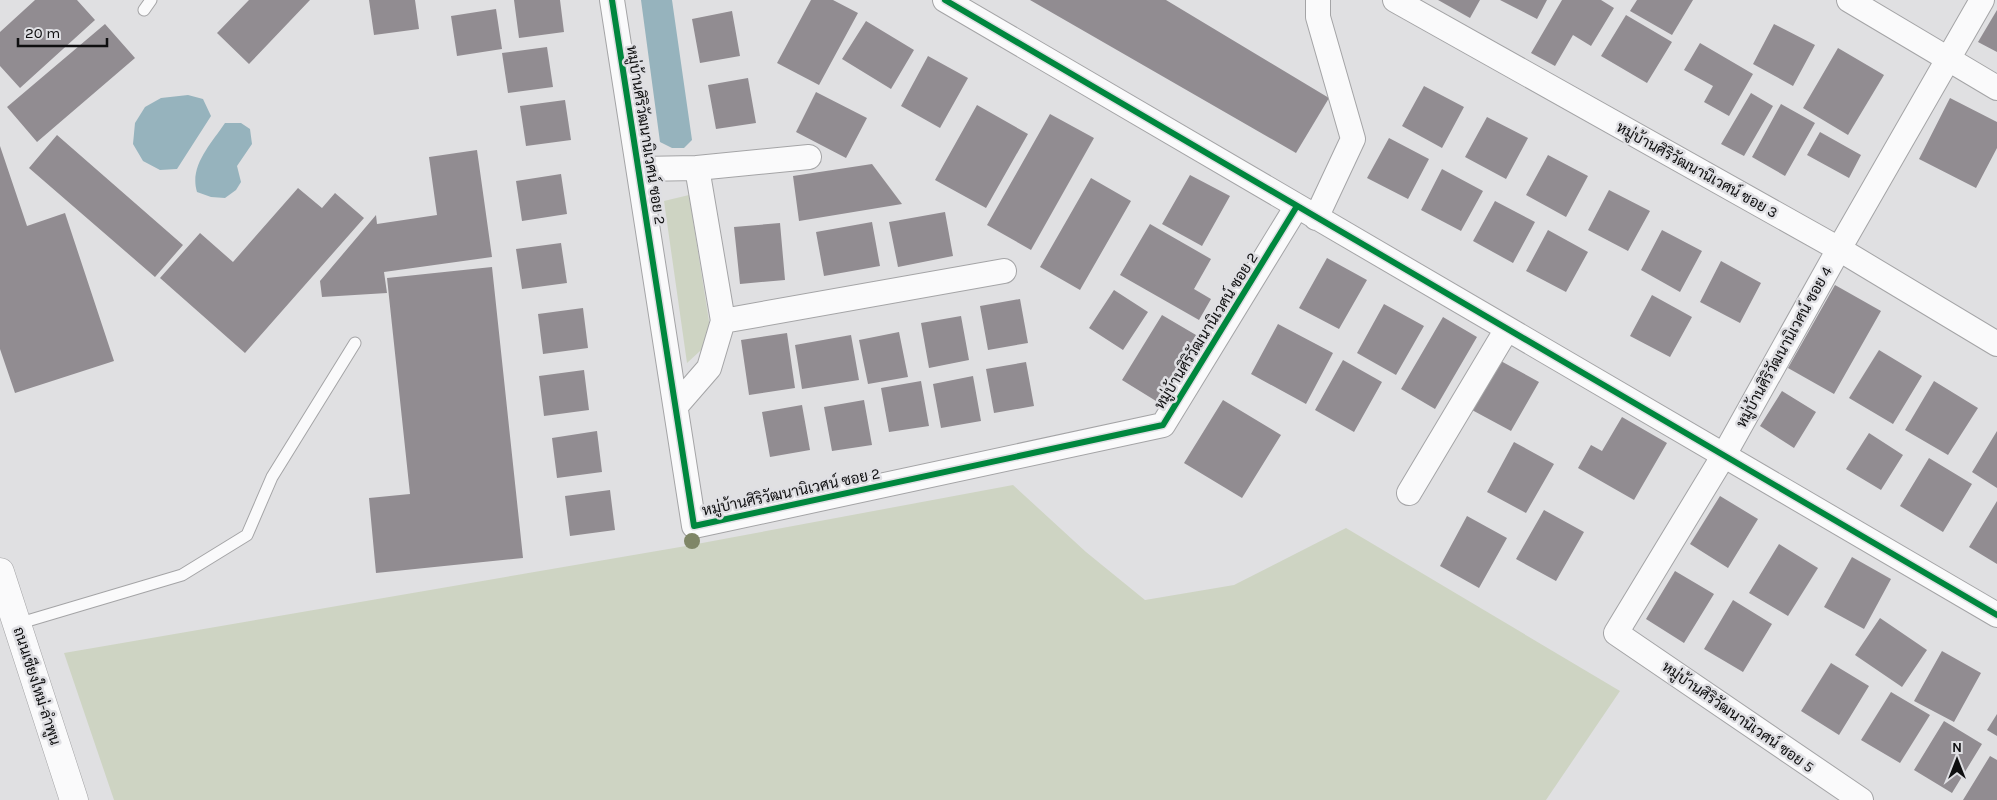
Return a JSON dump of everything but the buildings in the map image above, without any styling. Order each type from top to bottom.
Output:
[{"type":"main road","name":"ถนนเชียงใหม่-ลำพูน","points":[[0,572],[74,800]]},
{"type":"street","name":"หมู่บ้านศิริวัฒนานิเวศน์ ซอย 2","points":[[612,0],[694,526],[1163,425],[1307,212]]},
{"type":"street","points":[[945,0],[1997,615]]},
{"type":"street","points":[[1307,212],[1353,139],[1318,17],[1318,0]]},
{"type":"street","name":"หมู่บ้านศิริวัฒนานิเวศน์ ซอย 3","points":[[1395,0],[1839,250],[1997,344]]},
{"type":"street","points":[[1849,0],[1997,88]]},
{"type":"street","name":"หมู่บ้านศิริวัฒนานิเวศน์ ซอย 4","points":[[1616,633],[1724,455],[1982,0]]},
{"type":"street","points":[[639,169],[697,168],[809,157]]},
{"type":"street","points":[[676,406],[709,368],[723,321],[697,168]]},
{"type":"street","points":[[723,321],[1004,271]]},
{"type":"street","points":[[1409,494],[1507,328]]},
{"type":"street","name":"หมู่บ้านศิริวัฒนานิเวศน์ ซอย 5","points":[[1616,633],[1836,793],[1861,800]]},
{"type":"lane","points":[[144,10],[151,0]]},
{"type":"lane","points":[[17,624],[182,575],[247,535],[272,477],[355,343]]},
{"type":"green space","points":[[689,195],[712,340],[687,363],[664,201]]},
{"type":"green space","points":[[1013,485],[1086,552],[1145,600],[1234,585],[1346,528],[1620,691],[1546,800],[114,800],[64,653],[686,546]]},
{"type":"water","points":[[641,0],[672,0],[692,140],[684,148],[672,148],[660,142]]},
{"type":"water","points":[[188,95],[203,99],[211,116],[177,169],[160,170],[143,161],[133,144],[135,123],[145,107],[161,98]]},
{"type":"water","points":[[225,123],[241,123],[250,129],[252,144],[237,166],[241,182],[236,190],[225,198],[211,197],[197,192],[196,173],[208,147]]},
{"type":"cycle path","points":[[612,0],[694,526],[1163,425],[1297,206]]},
{"type":"cycle path","points":[[945,0],[1997,615]]}]
